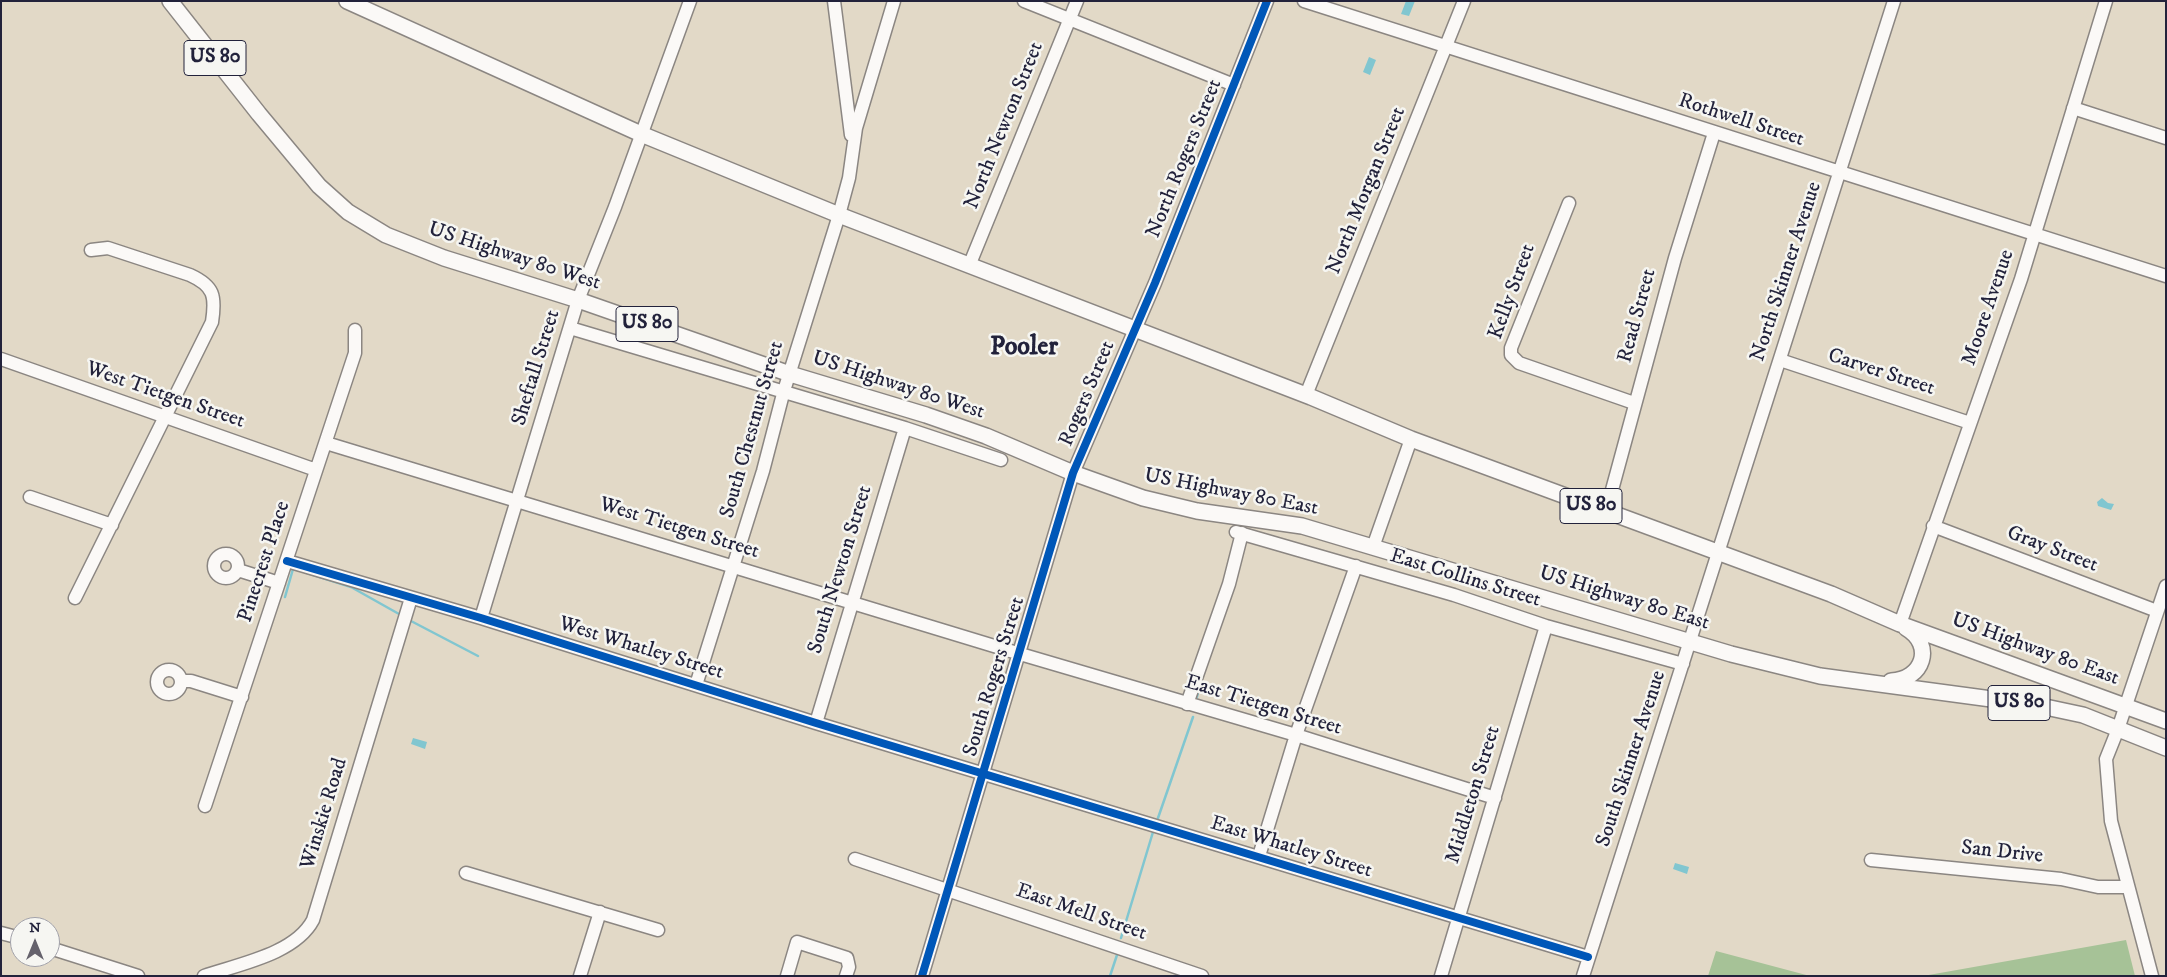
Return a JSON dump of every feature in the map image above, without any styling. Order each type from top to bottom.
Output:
[{"type":"main road","name":"US Highway 80 West","points":[[170,1],[317,184],[348,212],[386,235],[444,258],[578,300],[790,374],[979,434],[1073,473]]},
{"type":"main road","name":"US 80","points":[[347,1],[642,134],[839,215],[1134,330]]},
{"type":"main road","name":"US Highway 80 East","points":[[1134,330],[1306,395],[1411,439],[1846,600],[1900,624],[2166,721]]},
{"type":"main road","name":"US Highway 80 East","points":[[1073,473],[1142,498],[1197,511],[1302,526],[1691,642],[1820,676],[2036,705],[2083,715],[2166,748]]},
{"type":"main road","points":[[1867,682],[1902,680],[1918,670],[1922,657],[1920,640],[1900,624]]},
{"type":"street","name":"Sheftall Street","points":[[480,618],[518,501],[578,300],[642,134],[690,1]]},
{"type":"street","points":[[834,1],[849,120],[851,155]]},
{"type":"street","points":[[851,155],[856,128],[894,1]]},
{"type":"street","points":[[1024,1],[1234,85]]},
{"type":"street","name":"North Newton Street","points":[[969,266],[1077,1]]},
{"type":"street","name":"North Rogers Street","points":[[1134,330],[1267,1]]},
{"type":"street","name":"Rothwell Street","points":[[1304,1],[2035,236],[2166,276]]},
{"type":"street","name":"North Morgan Street","points":[[1306,395],[1464,1]]},
{"type":"street","name":"North Skinner Avenue","points":[[1718,554],[1894,1]]},
{"type":"street","name":"Moore Avenue","points":[[1900,624],[2035,236],[2106,1]]},
{"type":"street","points":[[2073,108],[2166,138]]},
{"type":"street","name":"Read Street","points":[[1606,512],[1634,403],[1675,258],[1714,133]]},
{"type":"street","name":"South Chestnut Street","points":[[696,685],[763,471],[783,394],[839,215],[849,178],[851,155]]},
{"type":"street","name":"Kelly Street","points":[[1569,203],[1511,348],[1511,355],[1519,363],[1634,403]]},
{"type":"street","points":[[75,598],[212,322],[215,304],[212,290],[203,281],[190,274],[108,248],[91,250]]},
{"type":"street","points":[[570,328],[783,394],[905,428],[1001,460]]},
{"type":"street","name":"Pinecrest Place","points":[[205,806],[356,353],[355,330]]},
{"type":"street","name":"Rogers Street","points":[[1073,473],[1134,330]]},
{"type":"street","name":"West Tietgen Street","points":[[1,359],[316,470]]},
{"type":"street","name":"Carver Street","points":[[1780,360],[1970,423]]},
{"type":"street","name":"South Newton Street","points":[[816,723],[905,428]]},
{"type":"street","points":[[1373,547],[1411,439]]},
{"type":"street","name":"West Tietgen Street","points":[[326,443],[1020,654]]},
{"type":"street","name":"South Rogers Street","points":[[922,976],[1073,473]]},
{"type":"street","points":[[30,497],[112,525]]},
{"type":"street","name":"Gray Street","points":[[1933,526],[2157,611]]},
{"type":"street","name":"East Collins Street","points":[[1187,704],[1229,584],[1239,533],[1454,595],[1546,626],[1683,664]]},
{"type":"street","name":"South Skinner Avenue","points":[[1583,976],[1718,554]]},
{"type":"street","name":"West Whatley Street","points":[[287,561],[480,618],[816,723],[984,772]]},
{"type":"street","points":[[1259,856],[1296,735],[1356,566]]},
{"type":"street","points":[[238,570],[279,583]]},
{"type":"street","points":[[2152,976],[2111,821],[2106,787],[2106,759],[2118,729],[2166,586]]},
{"type":"street","name":"Winskie Road","points":[[204,976],[291,944],[306,933],[313,920],[411,598]]},
{"type":"street","name":"Middleton Street","points":[[1441,976],[1546,626]]},
{"type":"street","name":"East Tietgen Street","points":[[1020,654],[1296,735],[1494,798]]},
{"type":"street","points":[[182,680],[242,697]]},
{"type":"street","name":"East Whatley Street","points":[[984,772],[1588,957]]},
{"type":"street","name":"East Mell Street","points":[[855,859],[1202,976]]},
{"type":"street","name":"San Drive","points":[[1871,860],[2061,879],[2098,887],[2128,887]]},
{"type":"street","points":[[466,873],[658,930]]},
{"type":"street","points":[[580,976],[600,912]]},
{"type":"street","points":[[787,976],[798,942],[847,958],[849,967],[846,976]]},
{"type":"street","points":[[60,951],[138,976]]},
{"type":"green space","points":[[2126,940],[2135,976],[1923,976]]},
{"type":"green space","points":[[1716,951],[1810,976],[1708,976]]},
{"type":"water","points":[[1406,1],[1415,1],[1409,16],[1401,14]]},
{"type":"water","points":[[1369,57],[1376,60],[1370,75],[1363,72]]},
{"type":"water","points":[[2102,498],[2108,503],[2114,504],[2111,510],[2098,506],[2097,502]]},
{"type":"water","points":[[413,738],[427,742],[425,749],[411,744]]},
{"type":"water","points":[[1675,863],[1689,867],[1687,874],[1673,869]]},
{"type":"waterway","points":[[285,597],[294,569]]},
{"type":"waterway","points":[[307,573],[351,587],[399,614]]},
{"type":"waterway","points":[[411,621],[478,656]]},
{"type":"waterway","points":[[1196,700],[1201,683]]},
{"type":"waterway","points":[[1158,818],[1193,717]]},
{"type":"waterway","points":[[1121,938],[1153,832]]},
{"type":"waterway","points":[[1110,976],[1118,952]]},
{"type":"cycle path","points":[[922,976],[1073,473],[1155,283],[1267,1]]},
{"type":"cycle path","points":[[287,561],[481,618],[816,723],[1588,957]]},
{"type":"district","name":"Pooler","points":[[1024,349]]}]
